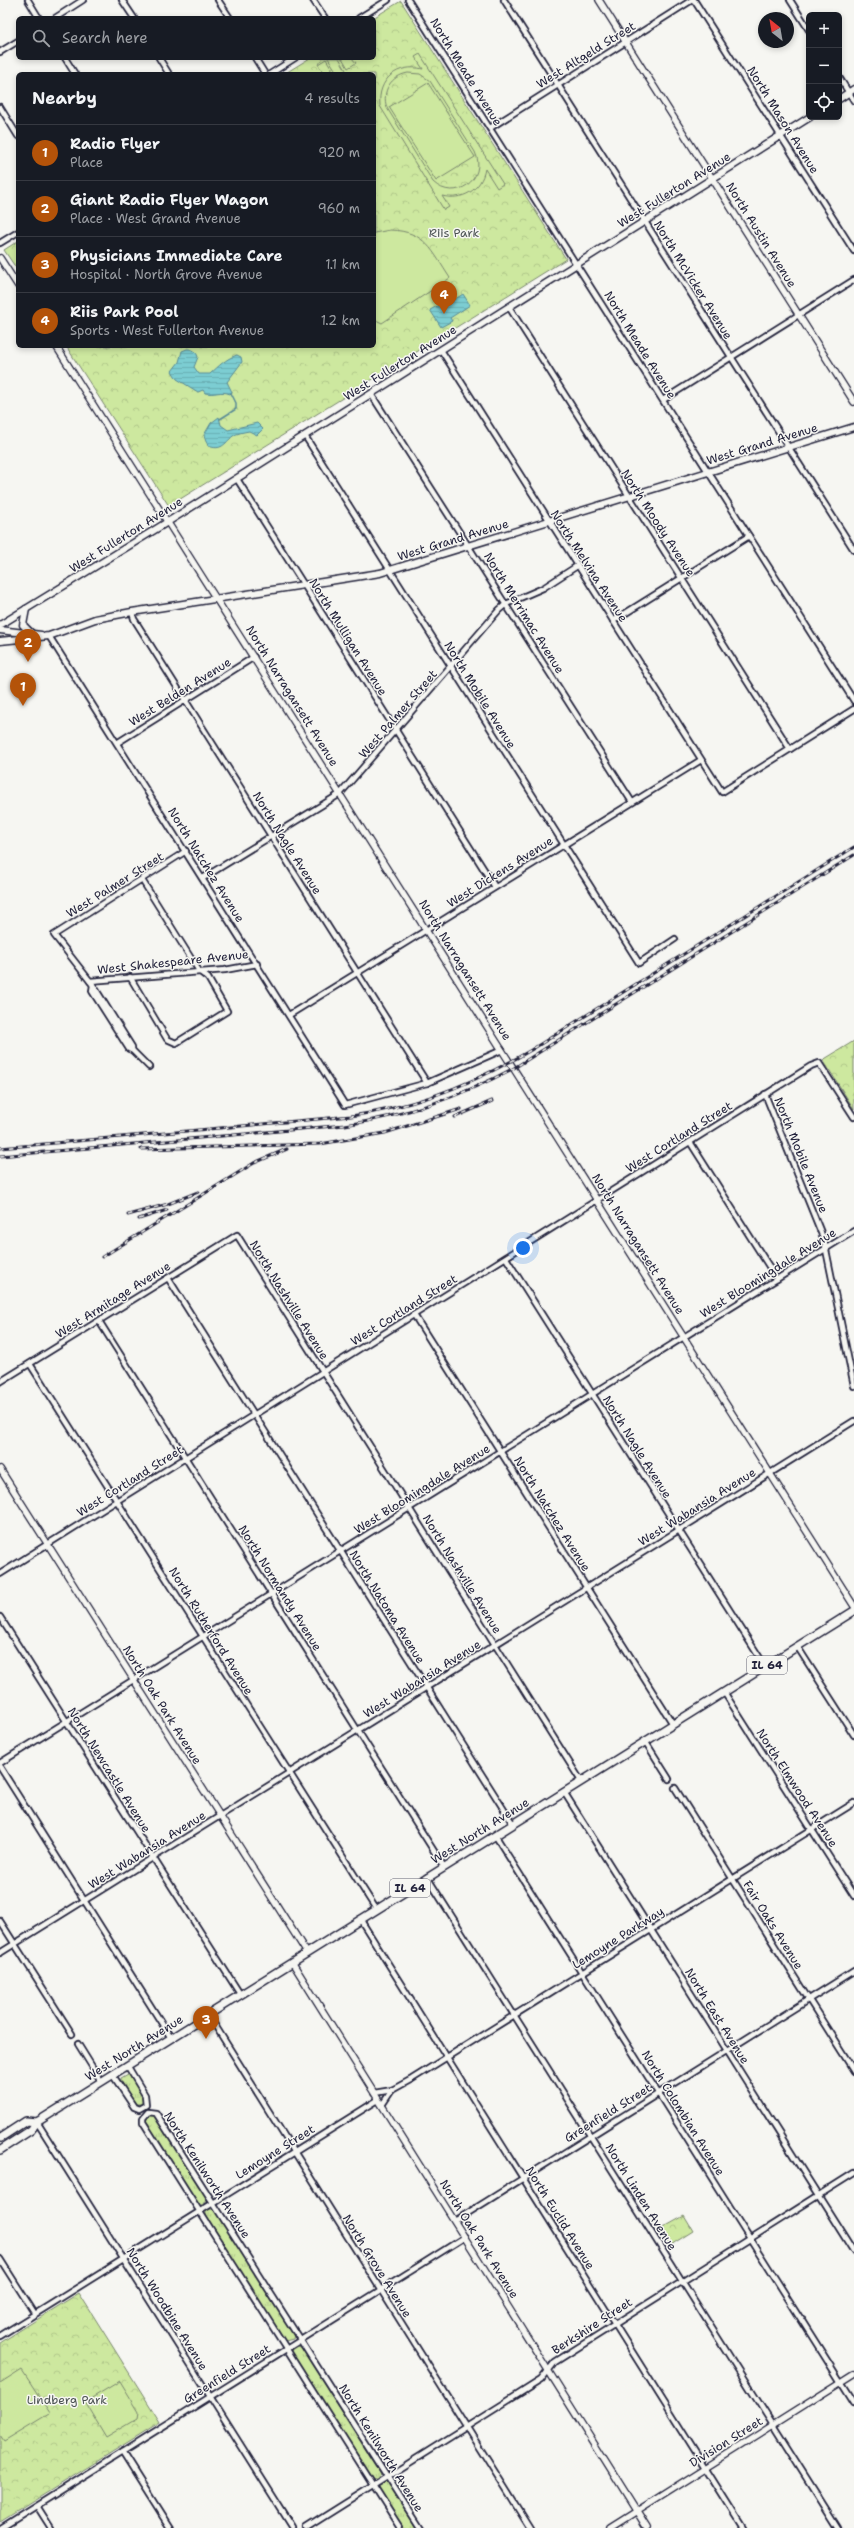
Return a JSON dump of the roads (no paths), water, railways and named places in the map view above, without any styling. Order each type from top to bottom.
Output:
[{"type":"main road","points":[[842,97],[851,91]]},
{"type":"main road","name":"West Fullerton Avenue","points":[[0,625],[169,522],[806,120]]},
{"type":"main road","name":"West Grand Avenue","points":[[0,641],[49,636],[95,619],[132,612],[304,586],[389,571],[550,523],[854,427]]},
{"type":"main road","points":[[26,610],[23,625],[31,633]]},
{"type":"main road","name":"West Grand Avenue","points":[[0,630],[49,636]]},
{"type":"main road","name":"West North Avenue","points":[[0,2149],[31,2130],[36,2122],[112,2074],[854,1610]]},
{"type":"main road","name":"West North Avenue","points":[[0,2138],[26,2121],[36,2122]]},
{"type":"street","points":[[28,0],[38,16]]},
{"type":"street","points":[[57,16],[83,0]]},
{"type":"street","points":[[122,0],[133,16]]},
{"type":"street","points":[[218,0],[229,16]]},
{"type":"street","points":[[313,0],[324,16]]},
{"type":"street","points":[[362,16],[388,0]]},
{"type":"street","name":"North Meade Avenue","points":[[408,0],[854,701]]},
{"type":"street","name":"North McVicker Avenue","points":[[504,0],[854,550]]},
{"type":"street","name":"North Austin Avenue","points":[[599,0],[854,402]]},
{"type":"street","name":"West Altgeld Street","points":[[490,128],[693,0]]},
{"type":"street","name":"North Mason Avenue","points":[[693,0],[854,251]]},
{"type":"street","points":[[790,0],[806,25]]},
{"type":"street","points":[[0,52],[16,42]]},
{"type":"street","points":[[66,60],[74,72]]},
{"type":"street","points":[[160,60],[168,72]]},
{"type":"street","points":[[256,60],[264,72]]},
{"type":"street","points":[[273,72],[293,60]]},
{"type":"street","points":[[842,80],[851,91],[854,101]]},
{"type":"street","points":[[0,108],[16,133]]},
{"type":"street","points":[[0,244],[16,233]]},
{"type":"street","points":[[0,258],[16,283]]},
{"type":"street","points":[[663,400],[854,280]]},
{"type":"street","name":"North Moody Avenue","points":[[508,307],[790,749]]},
{"type":"street","name":"North Narragansett Avenue","points":[[57,348],[169,522],[854,1606]]},
{"type":"street","name":"North Melvina Avenue","points":[[441,350],[722,792],[790,749]]},
{"type":"street","name":"North Merrimac Avenue","points":[[372,394],[632,802]]},
{"type":"street","name":"North Mobile Avenue","points":[[305,436],[389,571],[639,963],[675,939]]},
{"type":"street","name":"North Mulligan Avenue","points":[[236,479],[495,887]]},
{"type":"street","points":[[613,621],[749,536]]},
{"type":"street","name":"West Palmer Street","points":[[203,878],[340,794],[506,604],[543,588],[577,566]]},
{"type":"street","name":"North Nagle Avenue","points":[[132,612],[134,619],[427,1083]]},
{"type":"street","name":"North Natchez Avenue","points":[[49,636],[345,1105],[427,1083]]},
{"type":"street","name":"West Belden Avenue","points":[[117,743],[254,658]]},
{"type":"street","points":[[790,749],[854,709]]},
{"type":"street","name":"West Dickens Avenue","points":[[289,1015],[701,760]]},
{"type":"street","name":"West Palmer Street","points":[[92,983],[54,935],[186,851]]},
{"type":"street","points":[[130,977],[167,1039],[176,1043],[227,1011],[208,978],[199,971],[142,880]]},
{"type":"street","name":"West Shakespeare Avenue","points":[[92,983],[130,977],[257,964]]},
{"type":"street","points":[[92,983],[132,1050],[149,1067]]},
{"type":"street","points":[[427,1083],[502,1050]]},
{"type":"street","name":"West Cortland Street","points":[[0,1574],[811,1066],[820,1063],[854,1117]]},
{"type":"street","name":"North Mobile Avenue","points":[[765,1094],[826,1248],[854,1386]]},
{"type":"street","points":[[690,1142],[777,1280]]},
{"type":"street","name":"West Bloomingdale Avenue","points":[[0,1763],[854,1231]]},
{"type":"street","name":"West Armitage Avenue","points":[[0,1382],[237,1235]]},
{"type":"street","name":"North Nashville Avenue","points":[[237,1235],[582,1781]]},
{"type":"street","name":"North Nagle Avenue","points":[[506,1258],[765,1666]]},
{"type":"street","name":"North Natoma Avenue","points":[[168,1278],[513,1824]]},
{"type":"street","name":"North Natchez Avenue","points":[[414,1315],[673,1724]]},
{"type":"street","name":"North Normandy Avenue","points":[[99,1321],[444,1867]]},
{"type":"street","name":"North Rutherford Avenue","points":[[30,1364],[376,1909]]},
{"type":"street","name":"West Wabansia Avenue","points":[[0,1954],[854,1421]]},
{"type":"street","name":"North Oak Park Avenue","points":[[0,1469],[307,1953]]},
{"type":"street","name":"North Newcastle Avenue","points":[[0,1617],[240,1994]]},
{"type":"street","points":[[797,1646],[854,1735]]},
{"type":"street","name":"North Elmwood Avenue","points":[[724,1692],[854,1896]]},
{"type":"street","points":[[645,1741],[669,1779]]},
{"type":"street","points":[[0,1767],[171,2038]]},
{"type":"street","name":"Fair Oaks Avenue","points":[[675,1788],[854,2071]]},
{"type":"street","name":"North East Avenue","points":[[564,1792],[854,2252]]},
{"type":"street","name":"Lemoyne Parkway","points":[[374,2093],[392,2090],[854,1803]]},
{"type":"street","name":"North Colombian Avenue","points":[[495,1835],[854,2403]]},
{"type":"street","name":"North Linden Avenue","points":[[427,1877],[838,2528]]},
{"type":"street","name":"North Euclid Avenue","points":[[360,1919],[743,2528]]},
{"type":"street","points":[[0,1921],[72,2034]]},
{"type":"street","name":"North Oak Park Avenue","points":[[292,1962],[647,2528]]},
{"type":"street","name":"Greenfield Street","points":[[455,2221],[854,1971]]},
{"type":"street","name":"North Grove Avenue","points":[[208,2014],[530,2528]]},
{"type":"street","points":[[78,2044],[101,2081]]},
{"type":"street","points":[[112,2074],[134,2107],[139,2109],[146,2105],[145,2095],[127,2065]]},
{"type":"street","name":"Lemoyne Parkway","points":[[382,2105],[392,2090]]},
{"type":"street","name":"Lemoyne Street","points":[[0,2336],[378,2100]]},
{"type":"street","name":"North Kenilworth Avenue","points":[[400,2528],[143,2122],[143,2118],[148,2112],[156,2113],[420,2528]]},
{"type":"street","name":"North Woodbine Avenue","points":[[36,2122],[293,2528]]},
{"type":"street","name":"Berkshire Street","points":[[306,2528],[541,2380],[555,2362],[854,2173]]},
{"type":"street","name":"Greenfield Street","points":[[1,2528],[465,2237]]},
{"type":"street","points":[[0,2259],[35,2314]]},
{"type":"street","name":"Division Street","points":[[610,2528],[854,2374]]},
{"type":"street","points":[[122,2452],[170,2528]]},
{"type":"street","points":[[37,2506],[51,2528]]},
{"type":"water","points":[[463,294],[470,305],[450,318],[452,321],[441,327],[430,310],[441,304],[443,307]]},
{"type":"water","points":[[187,349],[194,351],[198,357],[194,367],[199,374],[210,374],[229,359],[237,355],[241,357],[242,362],[227,382],[232,392],[230,394],[224,392],[205,393],[203,390],[198,392],[177,379],[172,371],[179,362],[182,351]]},
{"type":"water","points":[[219,417],[221,425],[228,430],[257,423],[263,429],[257,435],[249,431],[236,434],[225,444],[217,448],[208,446],[204,435],[211,423]]},
{"type":"waterway","points":[[220,419],[236,409],[236,403],[231,393]]},
{"type":"railway","points":[[0,1148],[351,1116],[399,1107],[422,1100],[467,1083],[531,1050],[854,847]]},
{"type":"railway","points":[[0,1156],[345,1125],[411,1111],[432,1104],[473,1088],[514,1068],[854,855]]},
{"type":"railway","points":[[455,1117],[492,1101]]},
{"type":"railway","points":[[141,1149],[320,1144],[385,1133],[461,1109]]},
{"type":"railway","points":[[102,1257],[254,1163],[287,1149]]},
{"type":"railway","points":[[128,1215],[168,1204],[198,1192]]},
{"type":"railway","points":[[139,1219],[167,1210]]},
{"type":"place","name":"Riis Park Pool","points":[[444,314]]},
{"type":"place","name":"Giant Radio Flyer Wagon","points":[[28,662]]},
{"type":"place","name":"Radio Flyer","points":[[23,706]]},
{"type":"place","name":"Physicians Immediate Care","points":[[206,2039]]},
{"type":"park label","name":"Riis Park","points":[[454,233]]},
{"type":"park label","name":"Lindberg Park","points":[[67,2400]]}]
